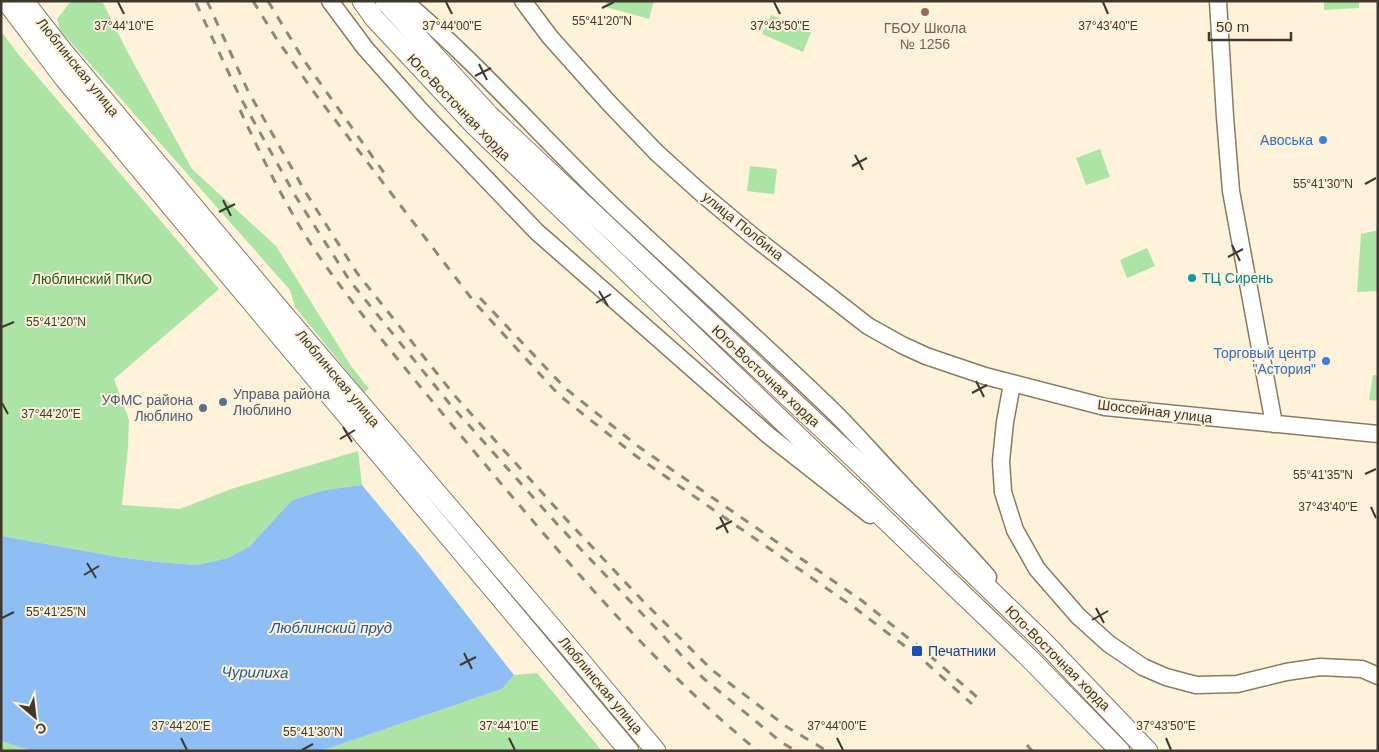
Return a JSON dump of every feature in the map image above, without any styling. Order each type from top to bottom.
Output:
[{"type":"main road","name":"Люблинская улица","points":[[6,1],[58,70],[174,210],[629,751]]},
{"type":"main road","name":"Люблинская улица","points":[[24,1],[63,51],[282,312],[656,751]]},
{"type":"main road","points":[[330,1],[365,48],[422,112],[537,232],[768,435],[923,557]]},
{"type":"main road","name":"Юго-Восточная хорда","points":[[362,1],[374,18],[475,126],[1028,656],[1120,751]]},
{"type":"main road","name":"Юго-Восточная хорда","points":[[385,1],[489,115],[863,467],[1044,642],[1148,751]]},
{"type":"main road","points":[[404,1],[435,27],[477,67],[613,206],[692,277],[837,415],[962,548],[1044,642]]},
{"type":"main road","name":"улица Полбина","points":[[523,1],[550,37],[657,153],[755,238],[854,315],[894,341],[926,356],[1012,384]]},
{"type":"main road","points":[[1218,1],[1231,191],[1274,424]]},
{"type":"main road","points":[[1012,384],[1004,422],[1000,460],[1003,492],[1015,530],[1038,569],[1078,616],[1108,644],[1143,668],[1166,677],[1196,685],[1237,684],[1286,672],[1320,667],[1362,669],[1378,676]]},
{"type":"main road","name":"Шоссейная улица","points":[[1012,384],[1105,407],[1378,434]]},
{"type":"green space","points":[[71,1],[102,1],[128,53],[192,169],[276,246],[351,366],[369,389],[364,392],[295,307],[290,290],[60,30],[57,19]]},
{"type":"green space","points":[[607,1],[654,1],[649,19],[606,7]]},
{"type":"green space","points":[[1324,1],[1359,1],[1359,8],[1324,10]]},
{"type":"green space","points":[[771,15],[811,32],[803,52],[762,34]]},
{"type":"green space","name":"Люблинский ПКиО","points":[[1,31],[18,54],[219,289],[114,379],[129,420],[122,505],[180,509],[231,489],[358,451],[362,485],[324,490],[292,500],[250,546],[228,558],[196,565],[119,557],[1,536]]},
{"type":"green space","points":[[1100,149],[1110,177],[1086,185],[1076,158]]},
{"type":"green space","points":[[750,166],[777,169],[774,194],[747,191]]},
{"type":"green space","points":[[1378,230],[1378,291],[1357,292],[1361,234]]},
{"type":"green space","points":[[1147,248],[1155,266],[1127,278],[1120,260]]},
{"type":"green space","points":[[1373,375],[1378,375],[1378,401],[1369,400]]},
{"type":"green space","points":[[537,673],[602,751],[321,751],[502,689],[514,675]]},
{"type":"green space","points":[[1,741],[32,751],[1,751]]},
{"type":"water","name":"Люблинский пруд","points":[[362,485],[420,555],[514,675],[502,689],[321,751],[32,751],[1,741],[1,536],[119,557],[196,565],[228,558],[250,546],[292,500],[324,490]]},
{"type":"railway","points":[[207,1],[248,91],[306,193],[357,273],[455,396],[565,518],[643,601],[712,670],[787,727],[827,751]]},
{"type":"railway","points":[[253,1],[313,91],[475,303],[559,395],[636,456],[855,608],[923,660],[972,704]]},
{"type":"railway","points":[[268,1],[303,59],[387,177]]},
{"type":"railway","points":[[196,3],[239,95],[296,197],[350,281],[449,403],[557,524],[703,678],[781,742],[796,751]]},
{"type":"railway","points":[[240,110],[275,183],[317,254],[425,393],[564,557],[625,625],[689,690],[758,751]]},
{"type":"railway","points":[[480,298],[565,388],[639,447],[861,600],[928,654],[978,698]]},
{"type":"railway","points":[[1027,745],[1032,751]]},
{"type":"place","name":"ГБОУ Школа № 1256","points":[[925,12]]},
{"type":"place","name":"Авоська","points":[[1323,140]]},
{"type":"place","name":"ТЦ Сирень","points":[[1192,278]]},
{"type":"place","name":"Торговый центр \"Астория\"","points":[[1326,361]]},
{"type":"place","name":"Управа района Люблино","points":[[223,402]]},
{"type":"place","name":"УФМС района Люблино","points":[[203,408]]},
{"type":"place","name":"Печатники","points":[[917,651]]},
{"type":"water label","name":"Чурилиха","points":[[255,672]]}]
